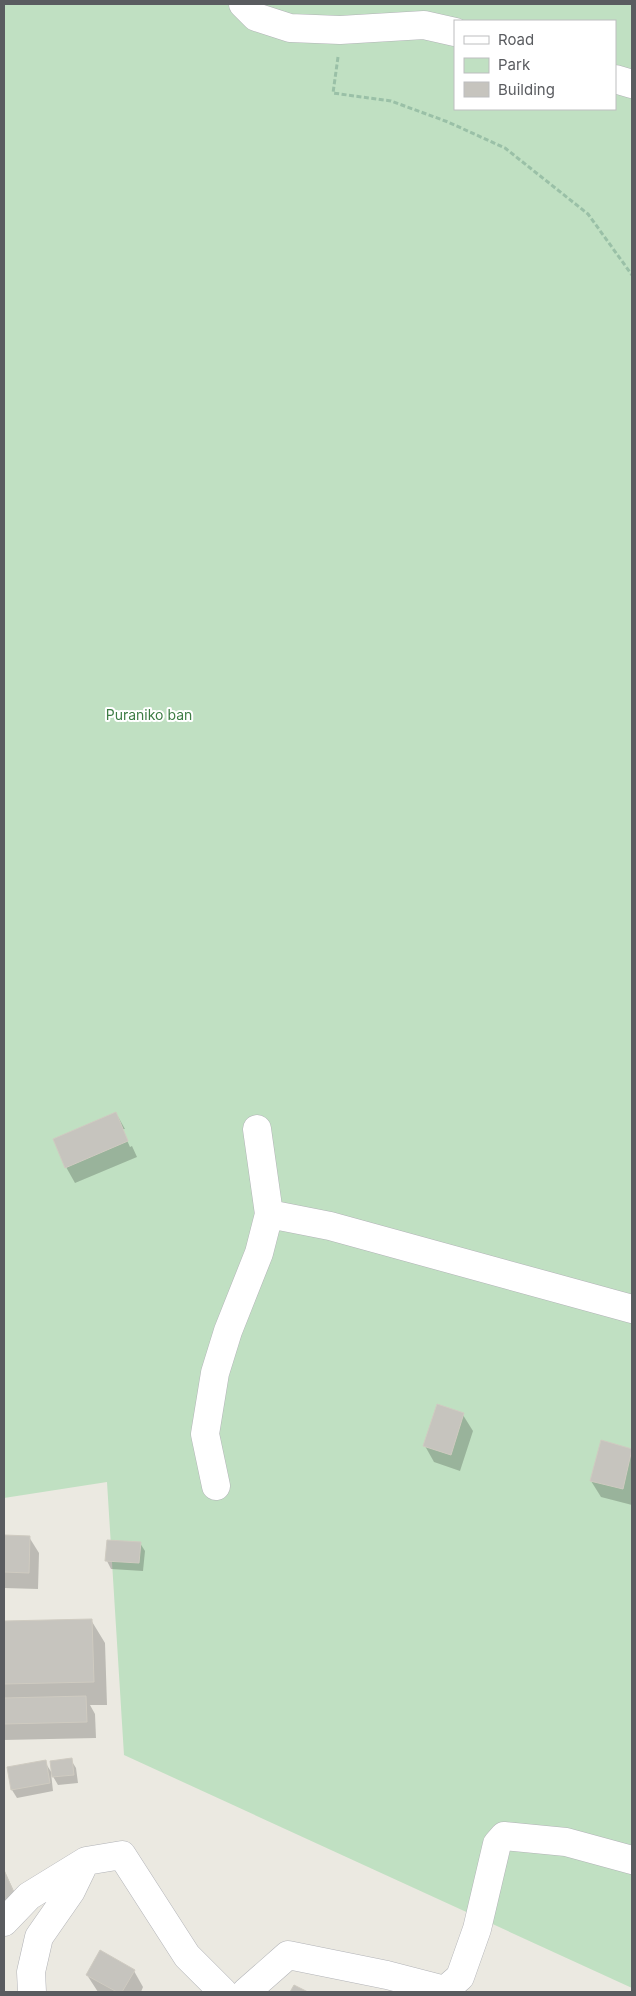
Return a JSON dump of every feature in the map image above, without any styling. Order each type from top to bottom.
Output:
[{"type":"street","points":[[243,4],[256,17],[290,28],[340,30],[424,25],[454,32]]},
{"type":"street","points":[[616,78],[632,84]]},
{"type":"street","points":[[216,1486],[205,1434],[215,1373],[228,1331],[259,1253],[269,1214],[258,1129]]},
{"type":"street","points":[[269,1214],[330,1226],[632,1309]]},
{"type":"street","points":[[246,1992],[288,1956],[387,1975],[445,1990],[460,1977],[477,1929],[497,1844],[504,1836],[566,1842],[632,1860]]},
{"type":"street","points":[[4,1922],[29,1896],[86,1861],[122,1855],[188,1956],[223,1992]]},
{"type":"street","points":[[32,1992],[31,1972],[39,1937],[71,1890],[86,1861]]},
{"type":"path","points":[[340,30],[333,93],[391,101],[448,122],[505,148],[588,214],[632,275]]},
{"type":"green space","name":"Puraniko ban","points":[[4,4],[632,4],[632,1988],[124,1755],[107,1482],[4,1498]]},
{"type":"building","points":[[116,1112],[128,1141],[65,1168],[53,1139]]},
{"type":"building","points":[[437,1404],[464,1413],[451,1455],[423,1446]]},
{"type":"building","points":[[601,1440],[632,1449],[623,1489],[590,1481]]},
{"type":"building","points":[[4,1535],[30,1536],[29,1573],[4,1572]]},
{"type":"building","points":[[107,1540],[141,1542],[139,1563],[105,1561]]},
{"type":"building","points":[[92,1619],[94,1682],[4,1684],[4,1621]]},
{"type":"building","points":[[86,1696],[87,1722],[4,1724],[4,1698]]},
{"type":"building","points":[[72,1758],[74,1775],[52,1777],[50,1761]]},
{"type":"building","points":[[46,1760],[50,1783],[11,1790],[7,1767]]},
{"type":"building","points":[[4,1870],[18,1902],[4,1908]]},
{"type":"building","points":[[100,1950],[135,1970],[122,1992],[117,1992],[86,1975]]},
{"type":"building","points":[[294,1985],[308,1992],[290,1992]]}]
